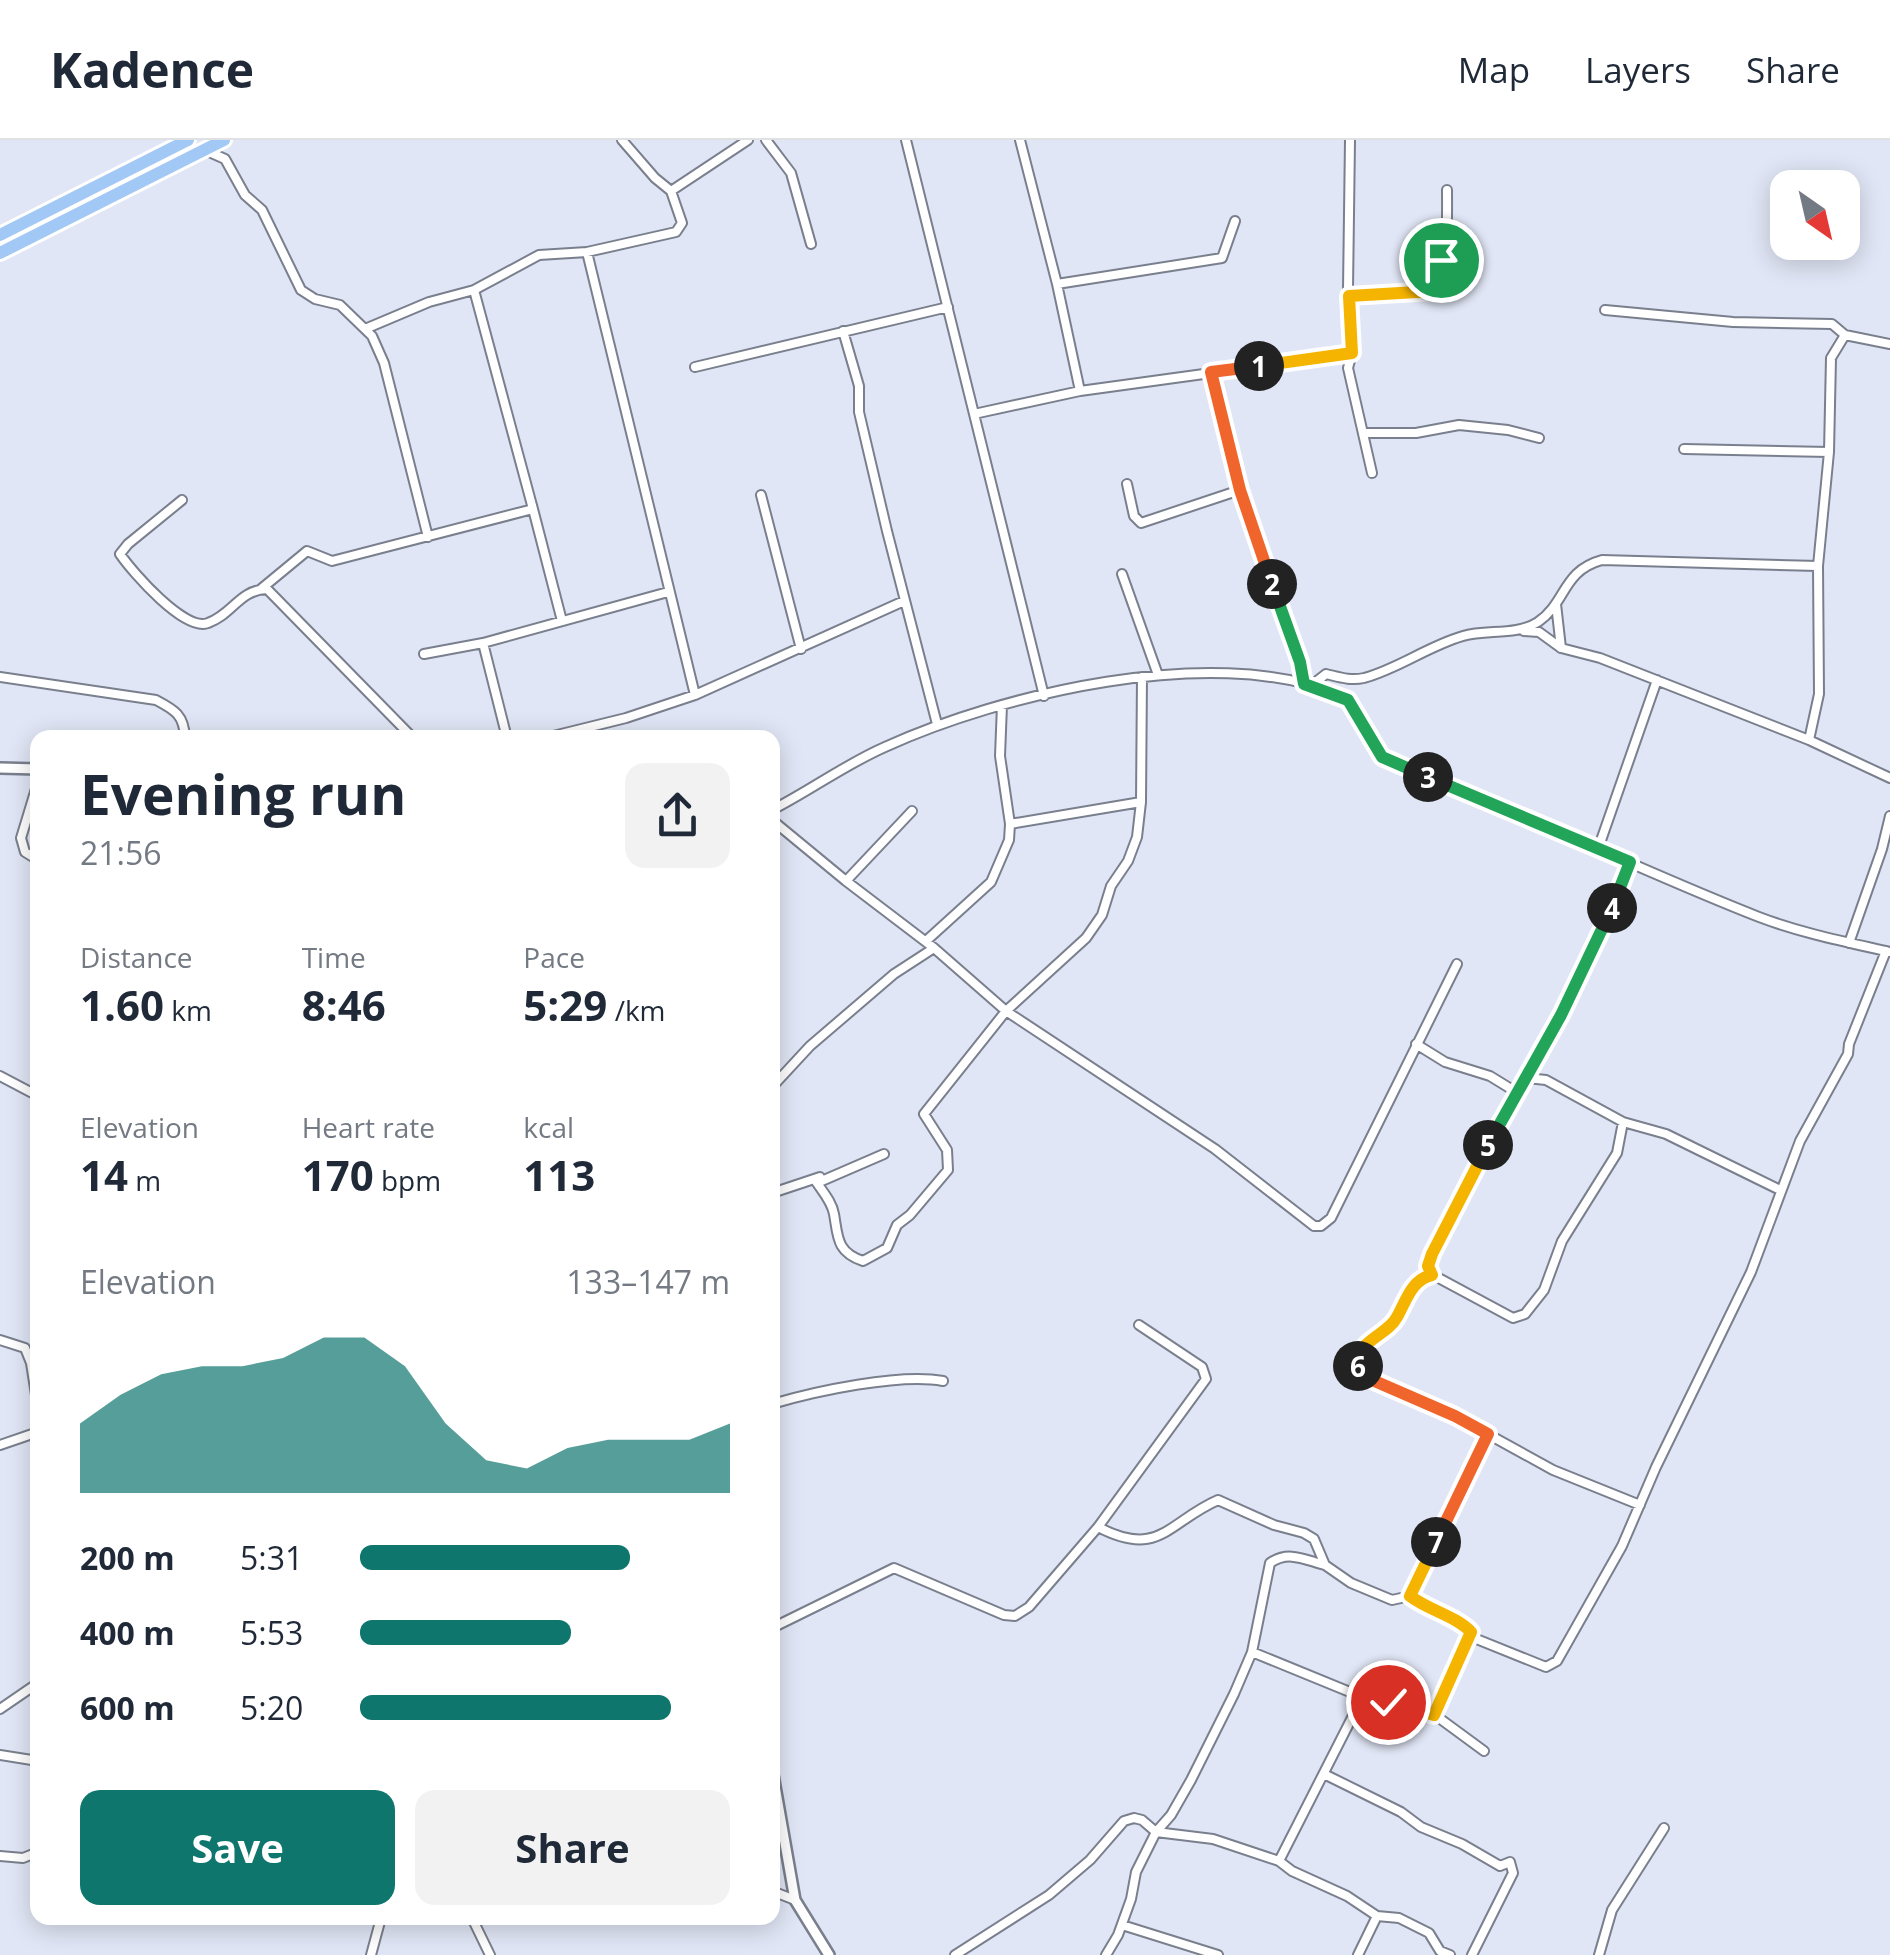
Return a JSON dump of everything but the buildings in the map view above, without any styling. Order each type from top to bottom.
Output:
[{"type":"highway","points":[[0,235],[188,140]]},
{"type":"highway","points":[[0,254],[224,140]]},
{"type":"street","points":[[365,330],[429,302],[474,290],[539,255],[587,252],[678,230],[682,223],[672,191],[622,140]]},
{"type":"street","points":[[672,191],[748,140]]},
{"type":"street","points":[[766,140],[791,174],[810,244]]},
{"type":"street","points":[[906,140],[1044,696]]},
{"type":"street","points":[[1020,140],[1058,284],[1080,391]]},
{"type":"street","points":[[1350,140],[1352,353],[1348,368],[1372,473]]},
{"type":"street","points":[[203,150],[225,159],[245,195],[262,210],[300,290],[315,300],[340,306],[380,350],[428,537]]},
{"type":"street","points":[[1349,296],[1434,291],[1440,284],[1441,260],[1447,249],[1447,190]]},
{"type":"street","points":[[1058,284],[1222,258],[1236,221]]},
{"type":"street","points":[[587,252],[696,695]]},
{"type":"street","points":[[474,290],[562,621]]},
{"type":"street","points":[[695,367],[948,308]]},
{"type":"street","points":[[1605,310],[1733,322],[1832,324],[1845,336],[1890,344]]},
{"type":"street","points":[[843,331],[859,386],[859,412],[904,601],[938,724]]},
{"type":"street","points":[[1808,740],[1819,694],[1818,566],[1829,452],[1831,358],[1845,336]]},
{"type":"street","points":[[974,414],[1080,391],[1352,353]]},
{"type":"street","points":[[1211,372],[1240,490],[1308,685]]},
{"type":"street","points":[[1364,433],[1416,433],[1459,425],[1539,438]]},
{"type":"street","points":[[1684,449],[1829,452]]},
{"type":"street","points":[[1128,484],[1134,516],[1141,523],[1240,490]]},
{"type":"street","points":[[761,495],[800,649]]},
{"type":"street","points":[[182,500],[120,554],[166,605],[190,623],[198,624],[219,617],[243,595],[268,589],[402,730]]},
{"type":"street","points":[[261,589],[307,551],[332,561],[532,509]]},
{"type":"street","points":[[1519,630],[1542,619],[1556,604],[1573,574],[1592,562],[1611,558],[1818,566]]},
{"type":"street","points":[[1122,574],[1158,674]]},
{"type":"street","points":[[424,654],[484,643],[668,592]]},
{"type":"street","points":[[577,730],[696,695],[904,601]]},
{"type":"street","points":[[1556,604],[1561,648]]},
{"type":"street","points":[[1308,685],[1326,674],[1354,680],[1371,676],[1464,635],[1538,632],[1561,648],[1657,680],[1808,740],[1890,778]]},
{"type":"street","points":[[484,643],[505,730]]},
{"type":"street","points":[[780,805],[880,748],[938,724],[1044,696],[1158,674],[1210,671],[1308,685],[1348,700],[1382,757],[1758,916],[1888,952],[1848,1054],[1812,1116],[1780,1190],[1751,1272],[1622,1546],[1552,1666],[1469,1636]]},
{"type":"street","points":[[0,677],[156,700],[178,712],[184,730]]},
{"type":"street","points":[[817,1184],[832,1206],[834,1232],[850,1255],[863,1261],[887,1248],[897,1225],[913,1212],[949,1166],[944,1144],[924,1114],[1006,1011],[1094,929],[1111,886],[1134,850],[1141,802],[1142,677]]},
{"type":"street","points":[[1598,849],[1657,680]]},
{"type":"street","points":[[780,1078],[810,1046],[930,945],[991,882],[1009,840],[1010,824],[1000,756],[1002,705]]},
{"type":"street","points":[[0,768],[30,769]]},
{"type":"street","points":[[1010,824],[1141,802]]},
{"type":"street","points":[[30,810],[22,838],[25,852],[30,855]]},
{"type":"street","points":[[846,881],[912,812]]},
{"type":"street","points":[[1848,943],[1890,816]]},
{"type":"street","points":[[780,827],[930,945],[1006,1011],[1215,1149],[1314,1226],[1331,1218],[1457,964]]},
{"type":"street","points":[[1432,1275],[1428,1266],[1432,1254],[1600,936],[1630,862]]},
{"type":"street","points":[[1416,1044],[1445,1062],[1490,1076],[1516,1092]]},
{"type":"street","points":[[0,1076],[30,1092]]},
{"type":"street","points":[[1528,1078],[1546,1080],[1623,1122],[1679,1140],[1780,1190]]},
{"type":"street","points":[[1623,1122],[1617,1153],[1562,1241],[1544,1290],[1524,1314],[1512,1318],[1432,1275],[1425,1276],[1405,1298],[1393,1322],[1364,1347],[1358,1369],[1363,1376],[1455,1416],[1553,1470],[1640,1505]]},
{"type":"street","points":[[817,1184],[884,1154]]},
{"type":"street","points":[[780,1190],[820,1177],[817,1184]]},
{"type":"street","points":[[780,1624],[894,1568],[997,1612],[1016,1616],[1029,1608],[1098,1527],[1206,1379],[1202,1367],[1139,1326]]},
{"type":"street","points":[[0,1340],[25,1348],[30,1360]]},
{"type":"street","points":[[780,1402],[914,1379],[943,1381]]},
{"type":"street","points":[[1410,1596],[1488,1434]]},
{"type":"street","points":[[0,1445],[30,1436]]},
{"type":"street","points":[[1098,1527],[1128,1540],[1145,1540],[1180,1525],[1218,1500],[1314,1540],[1325,1565]]},
{"type":"street","points":[[1106,1955],[1122,1924],[1136,1872],[1156,1832],[1191,1780],[1252,1652],[1270,1563],[1278,1557],[1292,1555],[1325,1565],[1351,1584],[1392,1600],[1410,1596],[1427,1609],[1470,1629],[1434,1715]]},
{"type":"street","points":[[1252,1652],[1363,1696],[1434,1715],[1484,1752]]},
{"type":"street","points":[[0,1709],[30,1688]]},
{"type":"street","points":[[1280,1861],[1363,1696]]},
{"type":"street","points":[[0,1754],[30,1760]]},
{"type":"street","points":[[1324,1774],[1500,1866],[1510,1862],[1513,1873],[1472,1955]]},
{"type":"street","points":[[780,1815],[795,1900],[829,1955]]},
{"type":"street","points":[[955,1955],[1059,1888],[1090,1860],[1124,1820],[1142,1820],[1156,1832],[1213,1839],[1280,1861],[1377,1916],[1399,1918],[1429,1933],[1440,1950],[1450,1955]]},
{"type":"street","points":[[1600,1955],[1612,1910],[1664,1828]]},
{"type":"street","points":[[0,1856],[30,1855]]},
{"type":"street","points":[[780,1894],[795,1900]]},
{"type":"street","points":[[1358,1955],[1377,1916]]},
{"type":"street","points":[[1122,1924],[1218,1955]]},
{"type":"street","points":[[372,1955],[378,1925]]},
{"type":"street","points":[[475,1925],[490,1955]]},
{"type":"route","points":[[1388,1702],[1434,1715],[1466,1646],[1470,1629],[1427,1609],[1410,1596],[1488,1434],[1363,1376],[1358,1358],[1364,1347],[1398,1316],[1405,1298],[1425,1276],[1432,1275],[1428,1266],[1432,1254],[1516,1092],[1528,1078],[1561,1015],[1600,936],[1630,862],[1382,757],[1348,700],[1304,684],[1297,652],[1240,490],[1211,372],[1352,353],[1349,296],[1434,291],[1440,284],[1441,260]]}]
